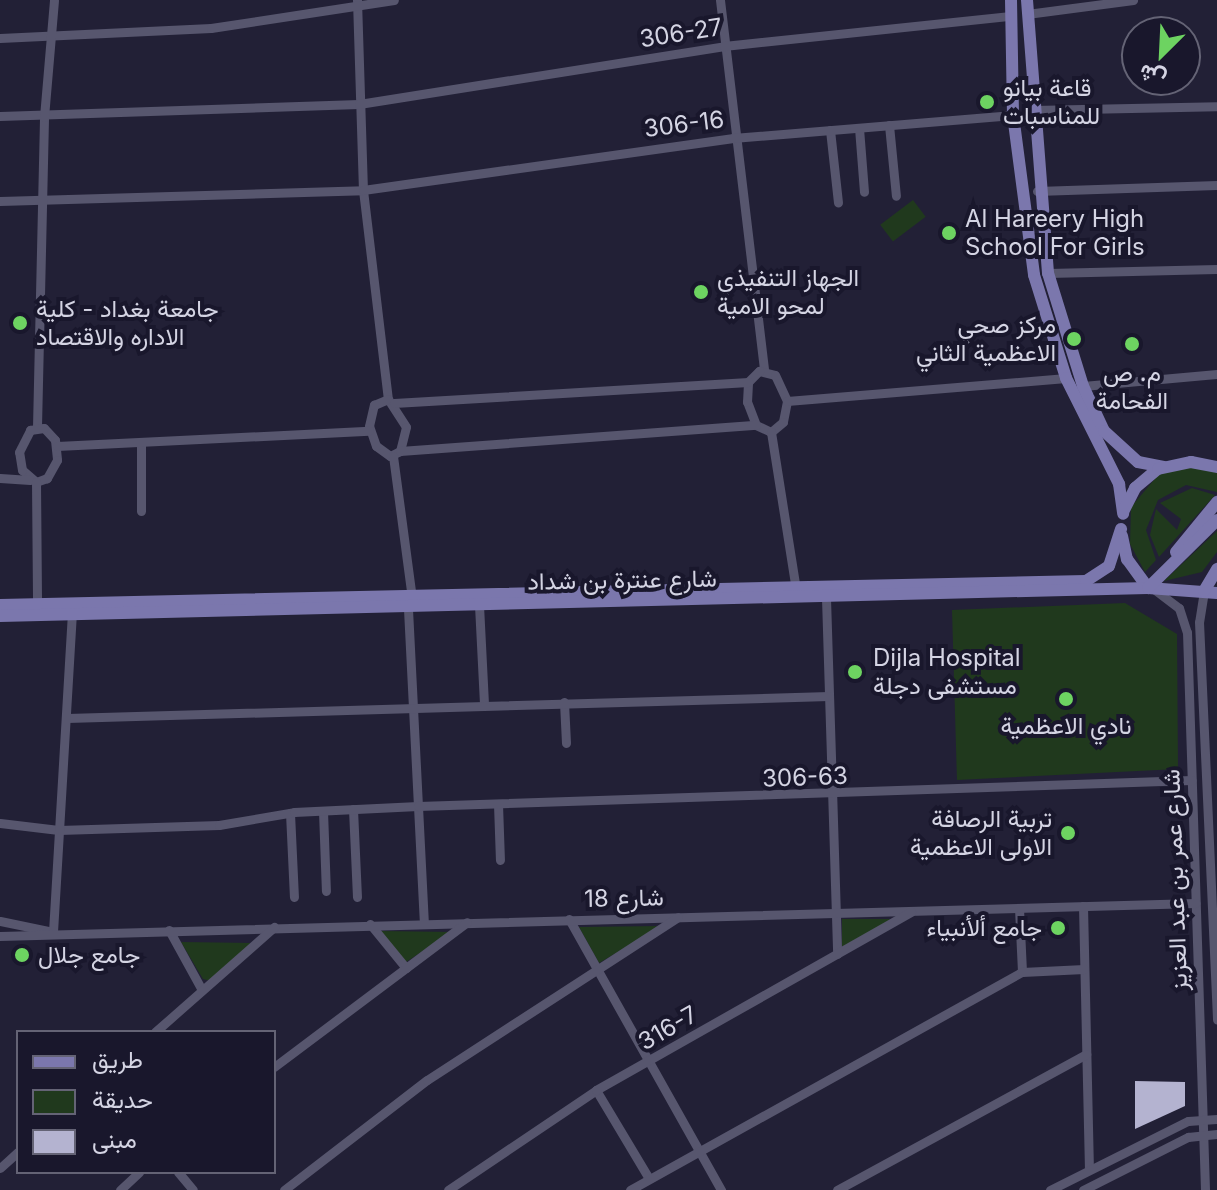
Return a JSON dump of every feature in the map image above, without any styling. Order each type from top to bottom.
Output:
[{"type":"main road","points":[[1011,0],[1013,115],[1034,275],[1066,378],[1119,484],[1123,514],[1121,529],[1127,559],[1148,588],[1217,520]]},
{"type":"main road","points":[[1027,7],[1037,191],[1048,273],[1083,386],[1116,446],[1138,462],[1164,467],[1191,462],[1217,467]]},
{"type":"main road","points":[[1123,514],[1135,488],[1164,467]]},
{"type":"main road","points":[[1169,565],[1217,502]]},
{"type":"main road","name":"شارع عنترة بن شداد","points":[[0,616],[1086,581],[1109,566],[1121,529]]},
{"type":"main road","points":[[1211,592],[1217,569]]},
{"type":"main road","name":"شارع عنترة بن شداد","points":[[0,605],[479,605],[1148,588],[1211,592]]},
{"type":"street","points":[[37,606],[33,481],[19,452],[37,427],[44,117],[54,0]]},
{"type":"street","points":[[0,38],[50,39],[211,28],[357,2],[394,0]]},
{"type":"street","points":[[720,0],[733,138],[764,370],[781,382],[787,401],[783,422],[771,432]]},
{"type":"street","points":[[1027,7],[1133,0]]},
{"type":"street","points":[[357,2],[363,190],[391,401],[406,427],[396,453],[410,604],[424,923]]},
{"type":"street","name":"306-27","points":[[0,116],[44,117],[359,104],[724,46],[1010,16]]},
{"type":"street","points":[[1031,110],[1217,106]]},
{"type":"street","name":"306-16","points":[[0,201],[363,190],[733,138],[1013,115]]},
{"type":"street","points":[[889,125],[896,196]]},
{"type":"street","points":[[859,128],[864,192]]},
{"type":"street","points":[[830,130],[838,203]]},
{"type":"street","points":[[1037,191],[1217,185]]},
{"type":"street","points":[[1048,273],[1217,269]]},
{"type":"street","points":[[764,370],[748,382],[391,401],[374,405],[369,431],[379,451],[396,453],[756,425],[771,432]]},
{"type":"street","points":[[1083,386],[1217,374]]},
{"type":"street","points":[[787,401],[1066,378]]},
{"type":"street","points":[[748,382],[747,402],[756,425]]},
{"type":"street","points":[[37,427],[57,446],[369,431]]},
{"type":"street","points":[[771,432],[796,589]]},
{"type":"street","points":[[141,442],[141,511]]},
{"type":"street","points":[[0,478],[33,481],[54,470],[57,446]]},
{"type":"street","name":"شارع عمر بن عبد العزيز","points":[[1148,588],[1172,600],[1187,632],[1205,1190]]},
{"type":"street","name":"شارع عمر بن عبد العزيز","points":[[1211,592],[1199,622],[1212,762],[1217,1020]]},
{"type":"street","points":[[826,598],[837,954]]},
{"type":"street","points":[[479,605],[484,703]]},
{"type":"street","points":[[53,932],[72,615]]},
{"type":"street","points":[[67,718],[484,703],[829,696]]},
{"type":"street","points":[[564,702],[566,743]]},
{"type":"street","name":"306-63","points":[[0,823],[59,830],[236,824],[290,813],[418,806],[833,796],[1192,780]]},
{"type":"street","points":[[498,804],[500,860]]},
{"type":"street","points":[[353,809],[357,897]]},
{"type":"street","points":[[323,811],[326,891]]},
{"type":"street","points":[[290,813],[294,897]]},
{"type":"street","name":"شارع 18","points":[[0,936],[53,932],[1196,903]]},
{"type":"street","points":[[1083,906],[1089,1169]]},
{"type":"street","points":[[1019,908],[1022,972]]},
{"type":"street","name":"316-7","points":[[448,1190],[596,1090],[914,911]]},
{"type":"street","points":[[284,1190],[427,1080],[678,917]]},
{"type":"street","points":[[569,919],[721,1190]]},
{"type":"street","name":"شارع 18","points":[[0,921],[53,932]]},
{"type":"street","points":[[276,1066],[467,922]]},
{"type":"street","points":[[370,924],[406,968]]},
{"type":"street","points":[[157,1030],[274,927]]},
{"type":"street","points":[[169,930],[202,990]]},
{"type":"street","points":[[630,1190],[697,1149],[1022,972],[1084,969]]},
{"type":"street","points":[[837,1190],[1086,1054]]},
{"type":"street","points":[[596,1090],[648,1177]]},
{"type":"street","points":[[1050,1190],[1089,1169],[1202,1119],[1217,1119]]},
{"type":"street","points":[[1088,1189],[1203,1135],[1217,1134]]},
{"type":"street","points":[[0,1168],[16,1154]]},
{"type":"street","points":[[120,1190],[137,1174]]},
{"type":"street","points":[[180,1174],[193,1190]]},
{"type":"green space","points":[[913,200],[926,217],[893,241],[880,225]]},
{"type":"green space","points":[[1197,466],[1217,472],[1217,492],[1186,485],[1158,500],[1146,530],[1156,560],[1145,572],[1130,544],[1131,507],[1159,474]]},
{"type":"green space","points":[[1192,488],[1215,495],[1159,557],[1150,535],[1156,509],[1177,530],[1181,519],[1160,503]]},
{"type":"green space","points":[[1217,531],[1217,552],[1202,572],[1164,581]]},
{"type":"green space","name":"نادي الاعظمية","points":[[1125,603],[1177,634],[1178,769],[957,780],[952,610]]},
{"type":"green space","points":[[842,919],[898,919],[842,947]]},
{"type":"green space","points":[[662,926],[599,963],[579,927]]},
{"type":"green space","points":[[380,931],[452,932],[406,962]]},
{"type":"green space","points":[[181,942],[253,943],[211,981],[203,979]]},
{"type":"building","points":[[1135,1081],[1185,1082],[1185,1106],[1135,1129]]},
{"type":"place","name":"قاعة بيانو للمناسبات","points":[[987,102]]},
{"type":"place","name":"Al Hareery High School For Girls","points":[[949,233]]},
{"type":"place","name":"الجهاز التنفيذي لمحو الامية","points":[[701,292]]},
{"type":"place","name":"جامعة بغداد - كلية الاداره والاقتصاد","points":[[20,323]]},
{"type":"place","name":"مركز صحي الاعظمية الثاني","points":[[1074,339]]},
{"type":"place","name":"م. ص الفحامة","points":[[1132,344]]},
{"type":"place","name":"Dijla Hospital مستشفى دجلة","points":[[855,672]]},
{"type":"place","name":"نادي الاعظمية","points":[[1066,699]]},
{"type":"place","name":"تربية الرصافة الاولى الاعظمية","points":[[1068,833]]},
{"type":"place","name":"جامع ألأنبياء","points":[[1058,928]]},
{"type":"place","name":"جامع جلال","points":[[22,955]]}]
